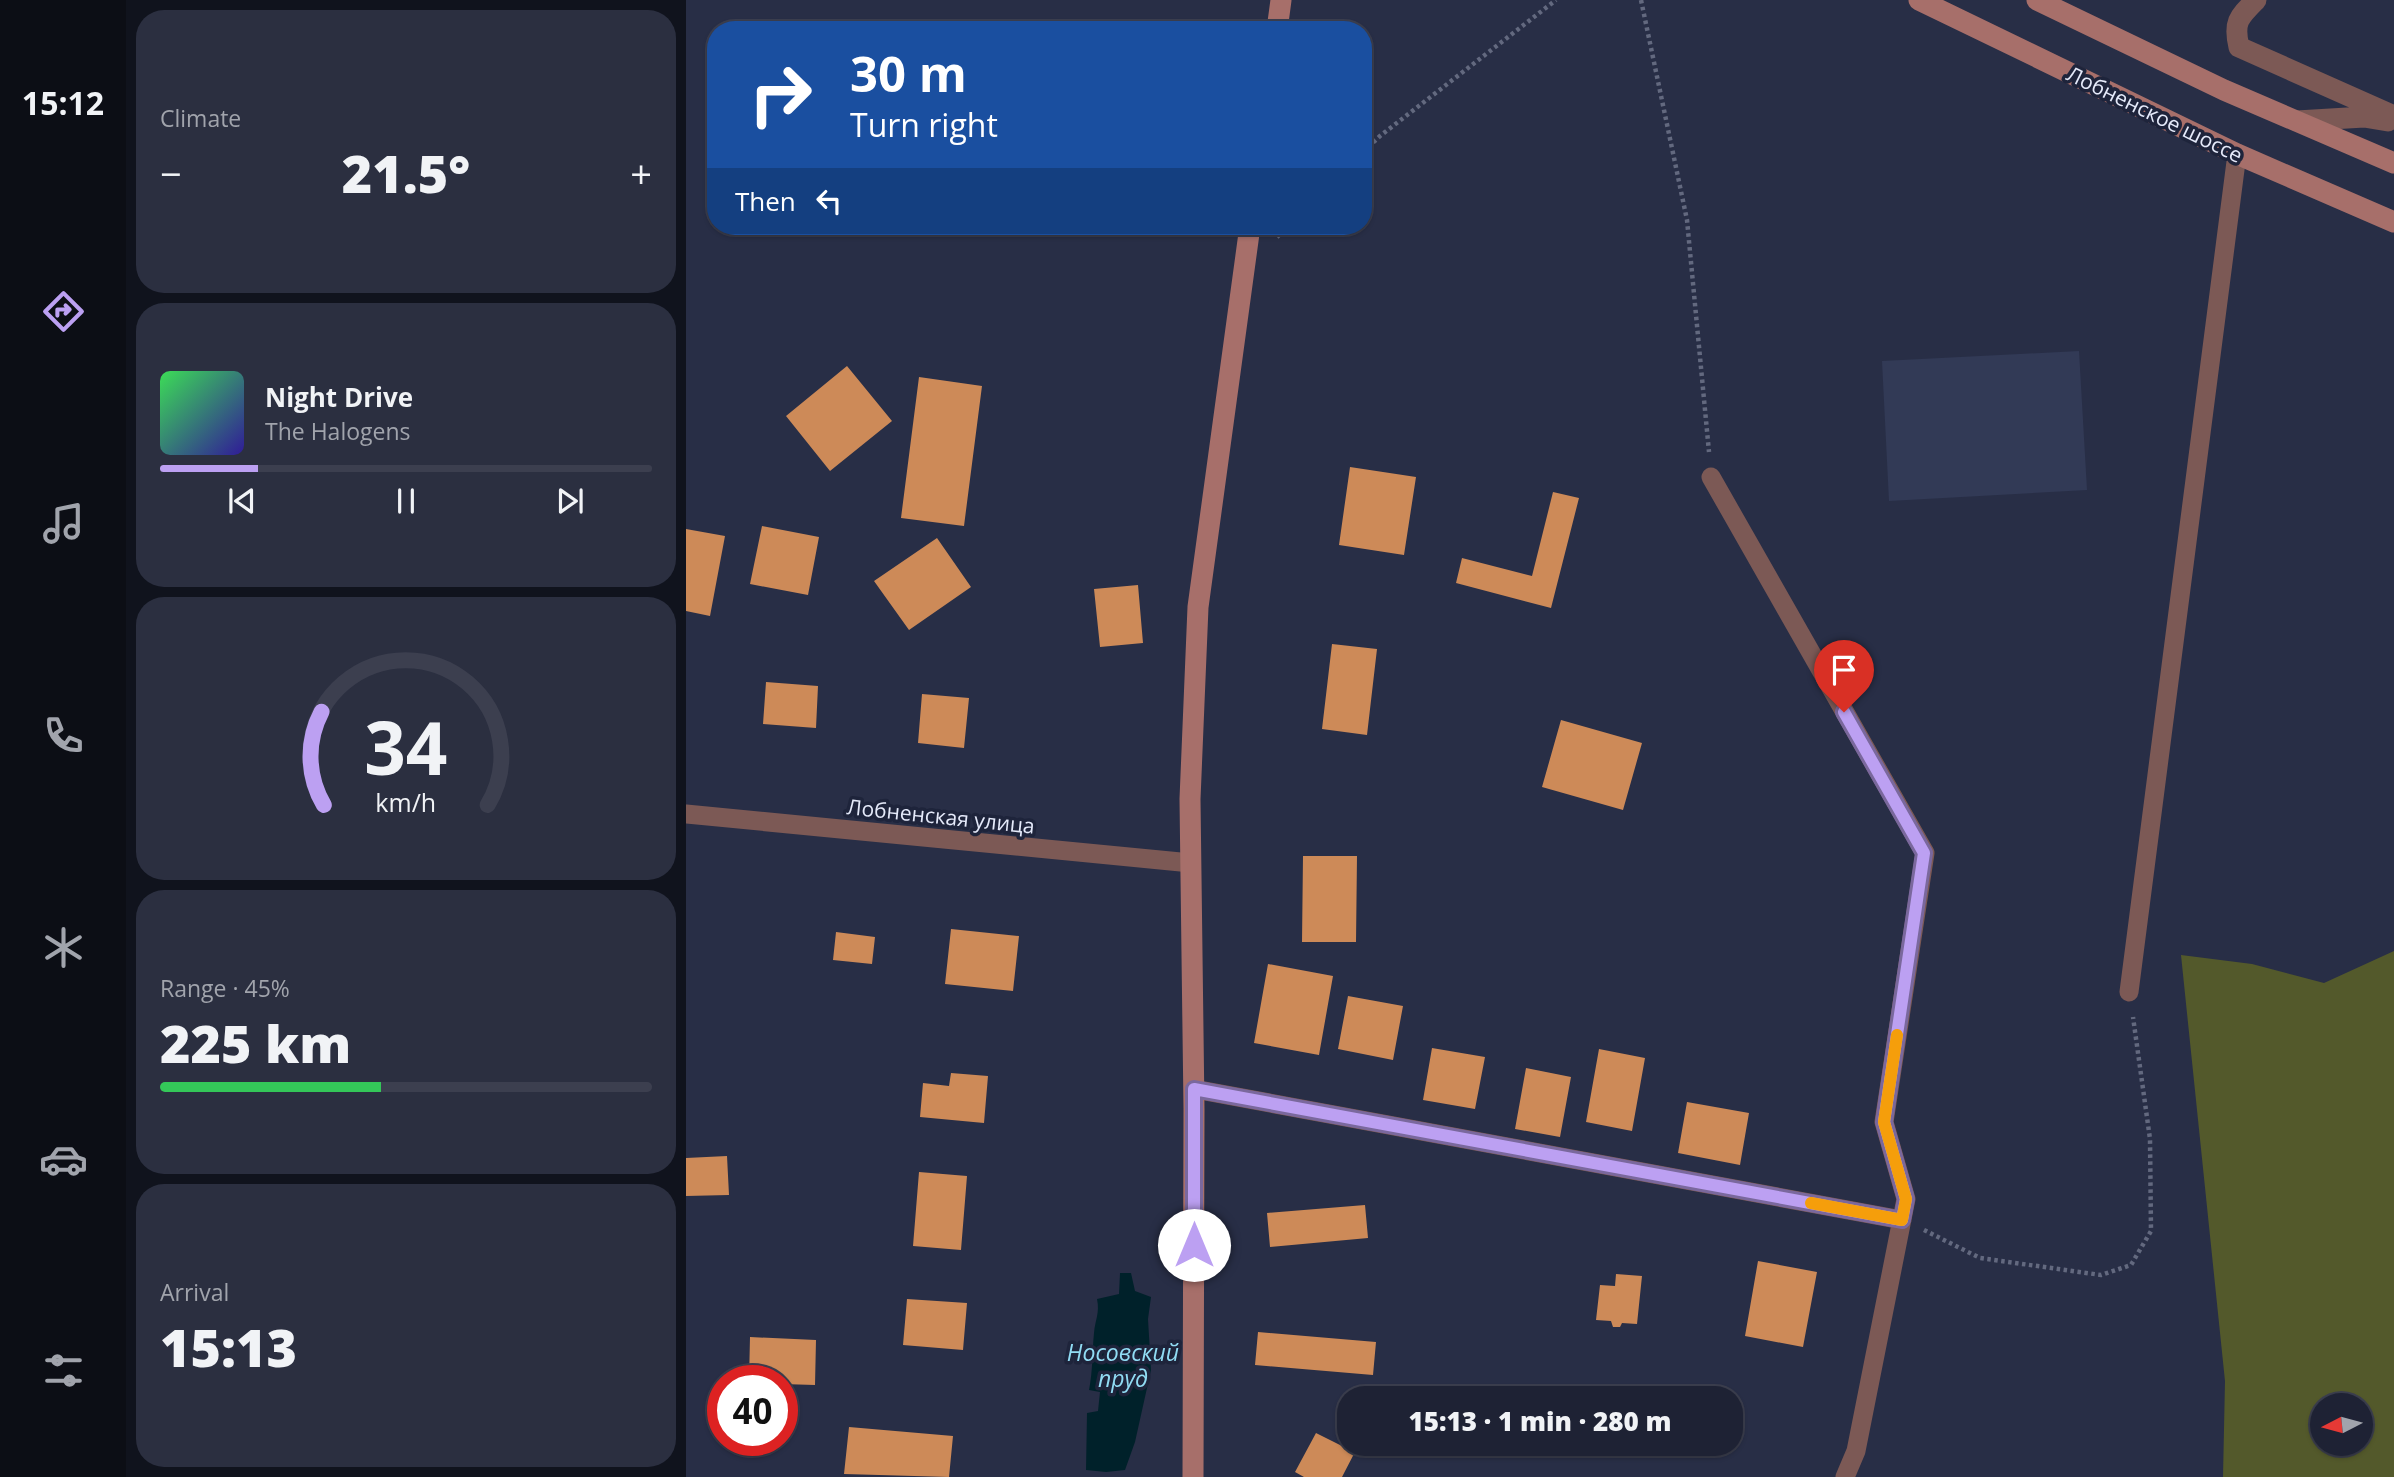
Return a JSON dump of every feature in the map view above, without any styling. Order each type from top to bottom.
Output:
[{"type":"street","points":[[1278,21],[1281,0]]},
{"type":"street","name":"Лобненское шоссе","points":[[1919,0],[2236,154],[2394,222]]},
{"type":"street","points":[[2037,0],[2224,90],[2394,163]]},
{"type":"street","points":[[2256,0],[2238,18],[2236,35],[2239,47],[2394,116]]},
{"type":"street","points":[[2297,121],[2364,117],[2394,122]]},
{"type":"street","points":[[1193,1477],[1194,1089],[1190,799],[1198,607],[1249,235]]},
{"type":"lane","points":[[2129,992],[2236,154]]},
{"type":"lane","points":[[1711,477],[1924,853],[1884,1122],[1906,1199],[1856,1451],[1845,1477]]},
{"type":"lane","name":"Лобненская улица","points":[[686,814],[1191,863]]},
{"type":"lane","points":[[1194,1089],[1902,1220]]},
{"type":"path","points":[[1372,144],[1556,0]]},
{"type":"path","points":[[1641,0],[1687,220],[1711,477]]},
{"type":"path","points":[[1902,1220],[1980,1258],[2101,1275],[2131,1265],[2151,1231],[2150,1139],[2129,992]]},
{"type":"shaded area","points":[[2079,351],[2087,490],[1889,501],[1882,361]]},
{"type":"green space","points":[[2394,951],[2394,1477],[2223,1477],[2225,1381],[2181,955],[2252,964],[2324,983]]},
{"type":"water","name":"Носовский пруд","points":[[1120,1273],[1131,1273],[1135,1291],[1151,1297],[1148,1319],[1151,1370],[1135,1442],[1125,1470],[1086,1470],[1087,1413],[1098,1411],[1100,1392],[1089,1390],[1098,1312],[1097,1299],[1119,1294]]},
{"type":"building","points":[[847,366],[892,421],[830,471],[786,416]]},
{"type":"building","points":[[919,377],[982,386],[964,526],[901,518]]},
{"type":"building","points":[[1350,467],[1416,477],[1404,555],[1339,545]]},
{"type":"building","points":[[1553,492],[1579,498],[1551,608],[1456,583],[1462,558],[1532,576]]},
{"type":"building","points":[[762,526],[819,537],[808,595],[750,584]]},
{"type":"building","points":[[686,529],[725,536],[710,616],[686,611]]},
{"type":"building","points":[[937,538],[971,587],[909,630],[874,581]]},
{"type":"building","points":[[1138,585],[1143,643],[1100,647],[1094,589]]},
{"type":"building","points":[[1332,644],[1377,649],[1367,735],[1322,729]]},
{"type":"building","points":[[766,682],[818,686],[816,728],[763,724]]},
{"type":"building","points":[[922,694],[969,698],[964,748],[918,743]]},
{"type":"building","points":[[1561,720],[1642,743],[1623,810],[1542,787]]},
{"type":"building","points":[[1303,856],[1357,856],[1356,942],[1302,942]]},
{"type":"building","points":[[951,929],[1019,936],[1013,991],[945,984]]},
{"type":"building","points":[[836,932],[875,937],[872,964],[833,960]]},
{"type":"building","points":[[1268,964],[1333,976],[1319,1055],[1254,1043]]},
{"type":"building","points":[[1348,996],[1403,1006],[1393,1060],[1338,1049]]},
{"type":"building","points":[[1432,1048],[1485,1057],[1475,1109],[1423,1100]]},
{"type":"building","points":[[1599,1049],[1645,1058],[1632,1131],[1586,1122]]},
{"type":"building","points":[[1526,1068],[1571,1077],[1560,1137],[1515,1129]]},
{"type":"building","points":[[951,1073],[988,1076],[984,1123],[920,1117],[923,1083],[949,1086]]},
{"type":"building","points":[[1687,1102],[1749,1113],[1740,1165],[1678,1153]]},
{"type":"building","points":[[727,1156],[729,1195],[686,1196],[686,1158]]},
{"type":"building","points":[[919,1172],[967,1176],[961,1250],[913,1246]]},
{"type":"building","points":[[1365,1205],[1368,1238],[1270,1247],[1267,1213]]},
{"type":"building","points":[[1758,1261],[1817,1272],[1803,1347],[1745,1336]]},
{"type":"building","points":[[1616,1274],[1642,1276],[1637,1324],[1622,1323],[1620,1327],[1613,1327],[1611,1321],[1596,1320],[1600,1285],[1615,1286]]},
{"type":"building","points":[[907,1299],[967,1303],[963,1350],[903,1345]]},
{"type":"building","points":[[1258,1332],[1376,1342],[1373,1375],[1255,1365]]},
{"type":"building","points":[[750,1337],[816,1340],[815,1385],[798,1384],[798,1365],[749,1365]]},
{"type":"building","points":[[849,1427],[953,1436],[949,1477],[844,1474]]},
{"type":"building","points":[[1316,1433],[1337,1444],[1337,1456],[1353,1456],[1342,1477],[1304,1477],[1295,1472]]},
{"type":"slow traffic","points":[[1811,1203],[1902,1220],[1906,1199],[1884,1122],[1897,1035]]},
{"type":"route","points":[[1194,1245],[1194,1089],[1902,1220],[1906,1199],[1884,1122],[1924,853],[1844,712]]}]
